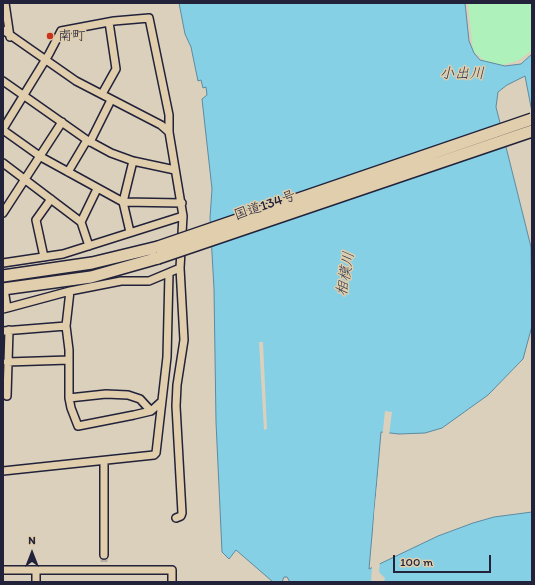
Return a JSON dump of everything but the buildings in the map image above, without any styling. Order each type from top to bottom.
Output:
[{"type":"highway","name":"国道134号","points":[[3,276],[92,263],[158,247],[532,119]]},
{"type":"highway","name":"国道134号","points":[[3,289],[91,277],[158,258],[532,131]]},
{"type":"street","points":[[5,3],[10,37]]},
{"type":"street","points":[[176,518],[181,516],[182,513],[176,406],[177,385],[184,340],[180,268],[183,216],[182,203],[175,170],[169,115],[149,18],[109,22],[61,31],[45,61],[4,127],[41,156],[97,189],[123,202],[182,203]]},
{"type":"street","points":[[102,94],[116,69],[109,22]]},
{"type":"street","points":[[3,30],[10,37],[76,81],[161,125],[170,132]]},
{"type":"street","points":[[3,81],[89,141],[111,153],[133,161],[175,170]]},
{"type":"street","points":[[68,172],[89,141],[111,100]]},
{"type":"street","points":[[3,213],[26,180],[62,122]]},
{"type":"street","points":[[130,232],[123,202],[133,161]]},
{"type":"street","points":[[3,164],[81,222],[89,246]]},
{"type":"street","points":[[81,222],[97,189]]},
{"type":"street","points":[[44,257],[36,220],[51,199]]},
{"type":"street","points":[[3,262],[64,254],[183,216]]},
{"type":"street","points":[[3,289],[5,309],[70,291],[121,281],[148,280],[180,268]]},
{"type":"street","points":[[3,471],[154,455],[156,452],[167,357],[169,273]]},
{"type":"street","points":[[70,291],[66,326],[69,360],[69,398],[78,426],[104,422],[151,410],[161,402]]},
{"type":"street","points":[[169,316],[183,313]]},
{"type":"street","points":[[7,396],[5,370],[7,362],[6,330],[66,326]]},
{"type":"street","points":[[7,362],[69,360]]},
{"type":"street","points":[[69,398],[106,394],[128,395],[140,399],[151,410]]},
{"type":"street","points":[[104,461],[104,563]]},
{"type":"street","points":[[3,570],[36,571],[104,563],[172,570],[172,582]]},
{"type":"street","points":[[36,571],[36,582]]},
{"type":"green space","points":[[468,3],[532,3],[532,51],[517,61],[499,66],[487,63],[473,51]]},
{"type":"water","points":[[179,3],[465,3],[469,41],[474,53],[480,60],[505,66],[521,64],[532,54],[532,112],[525,76],[507,85],[498,92],[496,107],[531,247],[532,326],[523,359],[488,395],[442,428],[425,433],[399,434],[381,432],[369,569],[438,536],[473,523],[494,517],[532,512],[532,582],[290,582],[287,577],[284,577],[282,582],[273,582],[236,550],[229,559],[222,552],[216,422],[214,289],[210,218],[212,189],[202,99],[207,95],[206,87],[203,88],[201,80],[198,81],[191,47],[185,34]]},
{"type":"pier","points":[[259,342],[263,342],[267,429],[264,430]]},
{"type":"pier","points":[[385,411],[392,412],[389,435],[383,435],[373,552],[374,514]]},
{"type":"pier","points":[[380,562],[379,572],[385,578],[384,582],[371,582],[372,566]]},
{"type":"tunnel","points":[[104,555],[104,563]]},
{"type":"place","name":"南町","points":[[50,36]]},
{"type":"water label","name":"小出川","points":[[462,74]]},
{"type":"water label","name":"相模川","points":[[346,274]]}]
